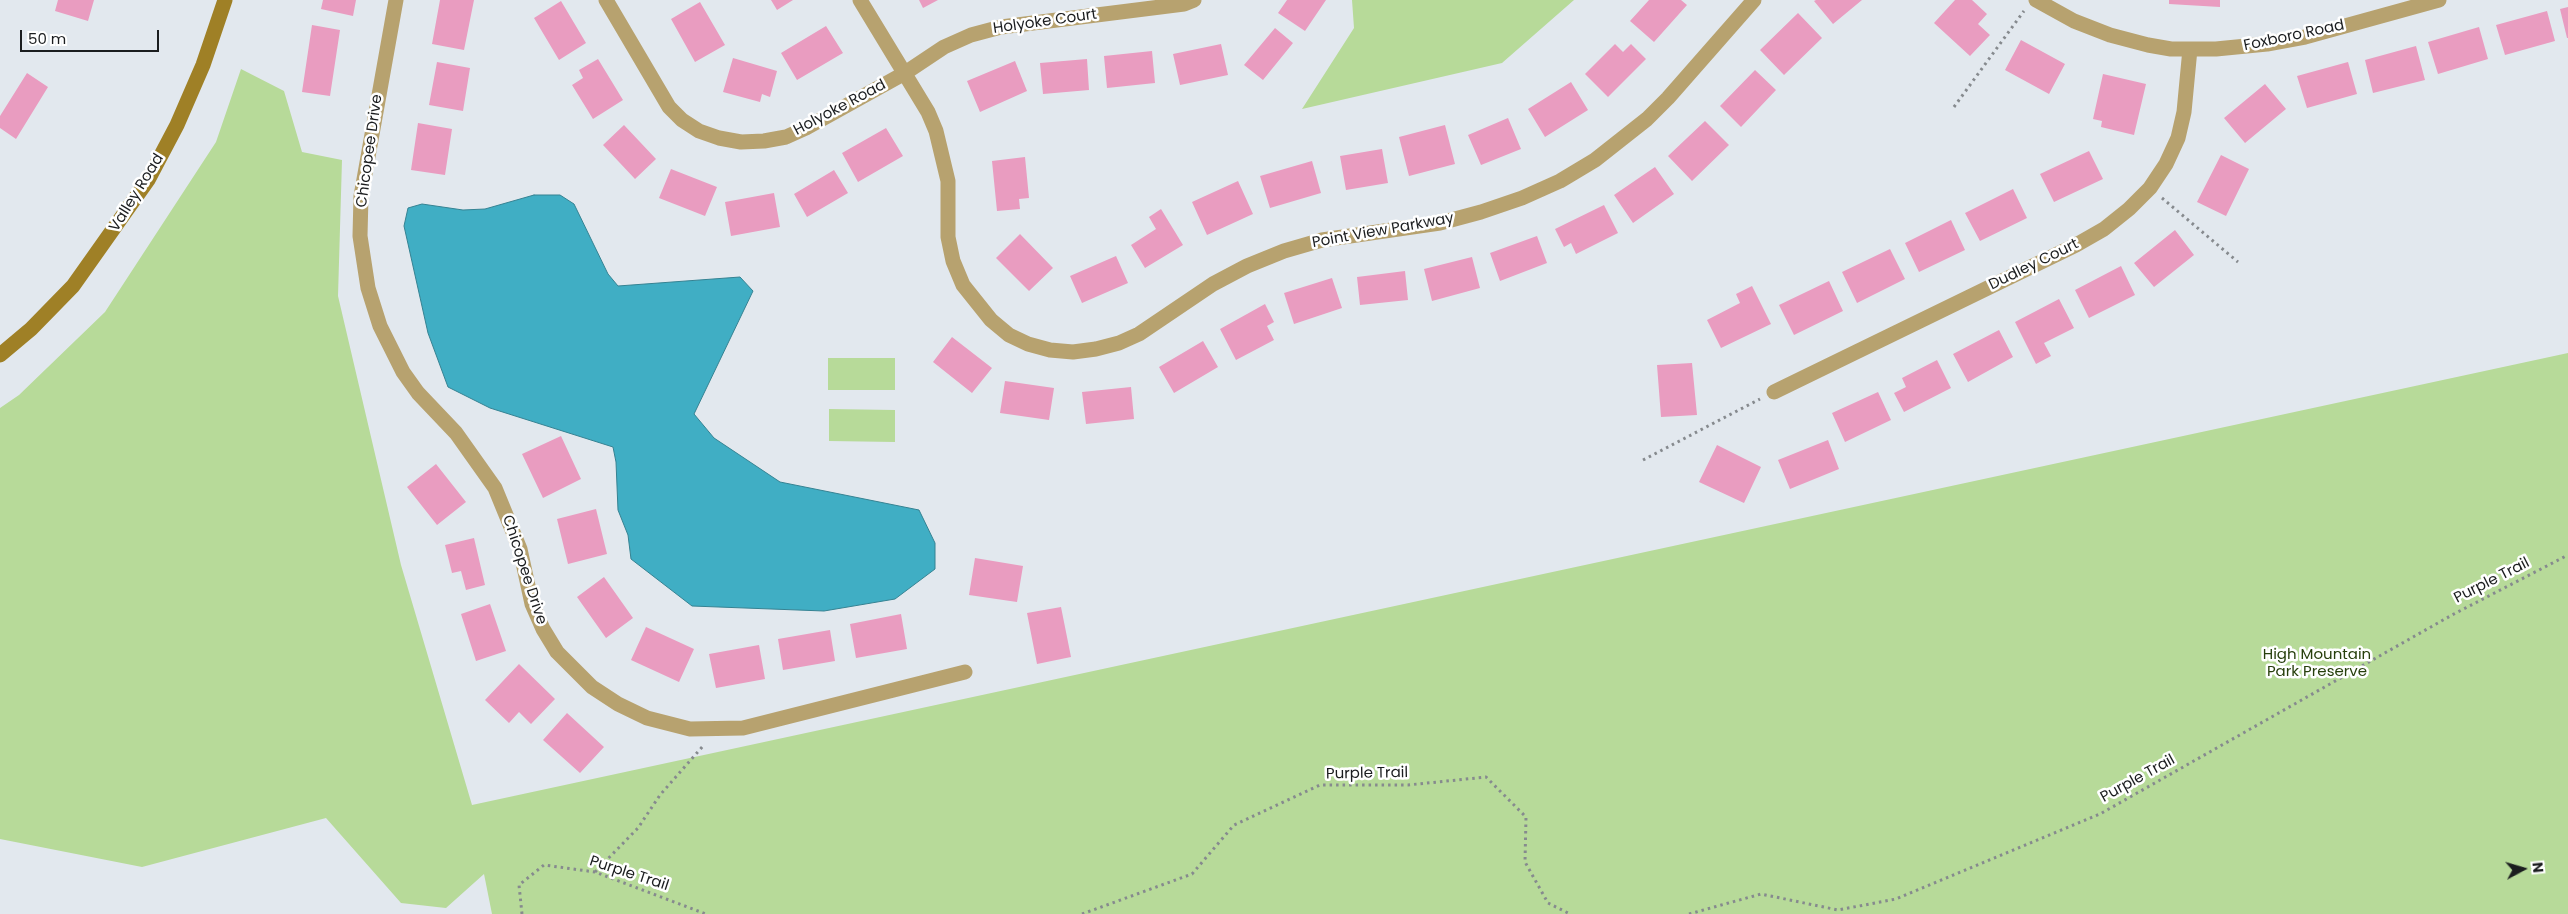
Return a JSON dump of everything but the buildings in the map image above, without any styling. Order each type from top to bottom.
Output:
[{"type":"main road","name":"Valley Road","points":[[0,355],[32,329],[73,286],[148,180],[177,125],[200,73],[225,0]]},
{"type":"street","name":"Chicopee Drive","points":[[396,0],[361,196],[360,236],[368,288],[380,326],[391,351],[418,393],[456,433],[495,488],[520,548],[532,604],[543,629],[558,652],[592,687],[618,704],[665,724],[690,729],[742,728],[965,672]]},
{"type":"street","name":"Holyoke Road","points":[[606,0],[669,107],[682,120],[699,131],[719,138],[741,142],[764,141],[786,137],[806,128],[905,73]]},
{"type":"street","name":"Point View Parkway","points":[[860,0],[905,73],[934,125],[945,161],[948,181],[948,237],[953,262],[963,285],[991,320],[1009,334],[1035,346],[1073,352],[1096,349],[1139,334],[1213,284],[1247,266],[1284,251],[1322,240],[1440,223],[1482,212],[1522,198],[1560,180],[1595,160],[1647,119],[1668,98],[1754,0]]},
{"type":"street","name":"Holyoke Court","points":[[905,73],[944,47],[971,35],[1001,27],[1184,4],[1194,0]]},
{"type":"street","name":"Foxboro Road","points":[[2031,4],[2110,35],[2148,45],[2216,50],[2276,42],[2439,0]]},
{"type":"street","name":"Dudley Court","points":[[1774,392],[2076,245],[2116,219],[2150,188],[2166,164],[2178,138],[2184,112],[2190,49]]},
{"type":"path","points":[[1954,107],[2031,4]]},
{"type":"path","points":[[2150,188],[2238,262]]},
{"type":"path","points":[[1643,460],[1774,392]]},
{"type":"path","name":"Purple Trail","points":[[1689,914],[1761,894],[1838,910],[1896,899],[2100,814],[2452,615],[2568,555]]},
{"type":"path","points":[[594,872],[638,828],[660,795],[716,730]]},
{"type":"path","name":"Purple Trail","points":[[1082,914],[1192,874],[1234,825],[1320,784],[1408,785],[1486,776],[1526,817],[1525,862],[1548,904],[1570,914]]},
{"type":"path","name":"Purple Trail","points":[[522,914],[519,885],[544,865],[594,872],[706,914]]},
{"type":"green space","points":[[1352,0],[1574,0],[1502,63],[1302,109],[1354,28]]},
{"type":"green space","name":"High Mountain Park Preserve","points":[[241,69],[284,91],[302,152],[342,160],[338,296],[401,565],[472,805],[2568,353],[2568,914],[492,914],[484,874],[446,908],[401,903],[326,818],[142,867],[0,839],[0,408],[19,395],[105,312],[216,142]]},
{"type":"green space","points":[[828,358],[895,358],[895,390],[828,390]]},
{"type":"green space","points":[[829,409],[895,410],[895,442],[829,441]]},
{"type":"water","points":[[534,195],[560,195],[574,204],[608,274],[618,286],[740,277],[753,291],[694,414],[714,438],[780,482],[919,510],[935,543],[935,569],[895,599],[824,611],[692,606],[631,559],[628,535],[618,510],[616,462],[613,447],[490,408],[448,387],[428,333],[404,226],[408,208],[422,204],[463,210],[485,209]]}]
